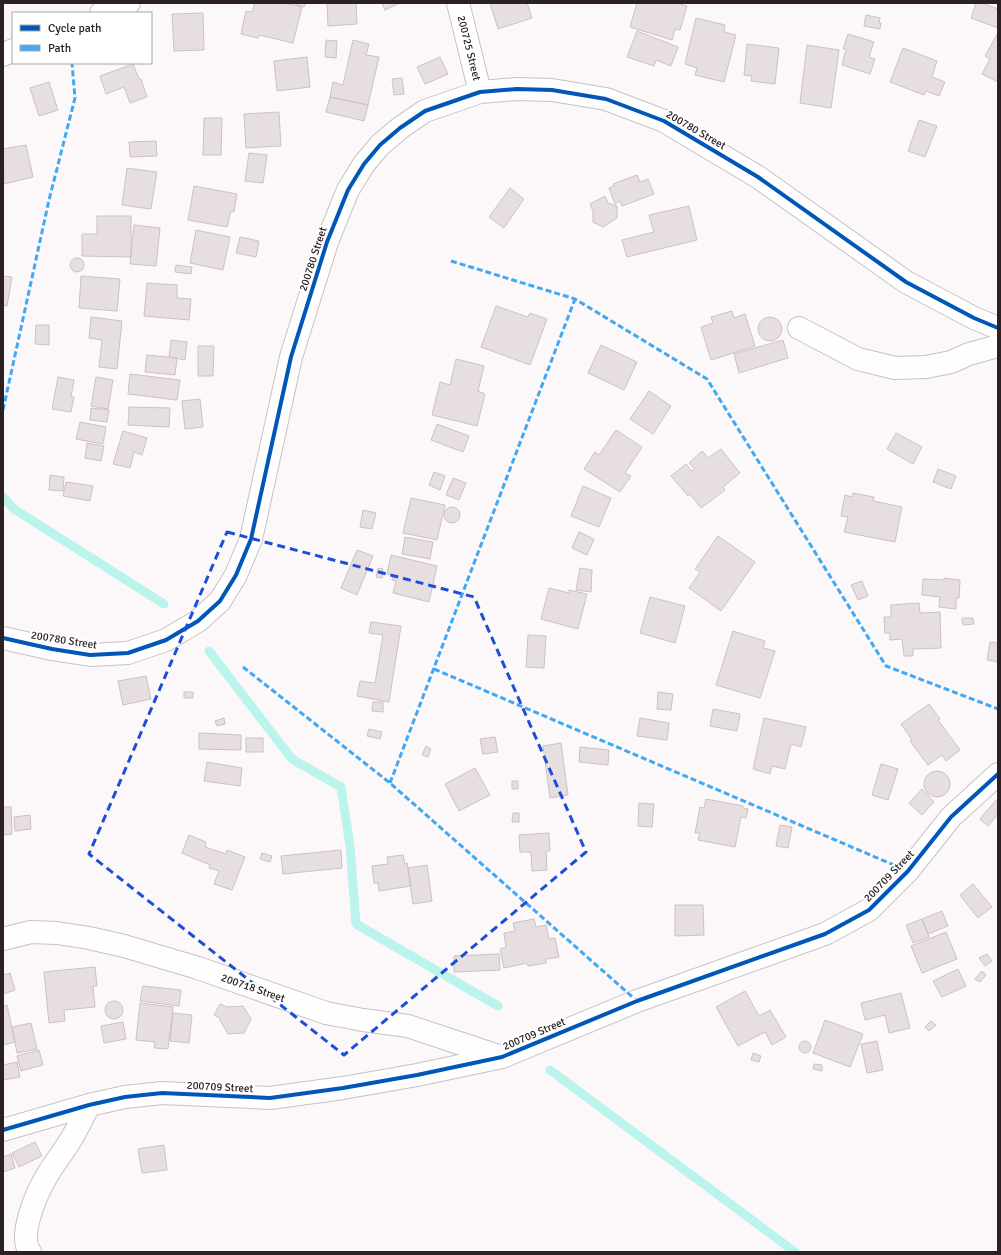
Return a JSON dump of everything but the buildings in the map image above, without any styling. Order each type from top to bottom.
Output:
[{"type":"street","points":[[104,12],[129,3]]},
{"type":"street","name":"200725 Street","points":[[458,3],[480,92]]},
{"type":"street","points":[[3,55],[12,50]]},
{"type":"street","name":"200780 Street","points":[[3,638],[52,649],[90,655],[128,653],[166,640],[198,622],[220,601],[236,575],[251,539],[291,357],[327,242],[348,190],[364,164],[380,145],[400,128],[425,111],[480,92],[516,89],[552,90],[606,99],[664,121],[758,177],[906,282],[974,318],[998,328]]},
{"type":"street","points":[[799,328],[858,359],[895,368],[926,368],[951,362],[969,354],[998,346]]},
{"type":"street","name":"200709 Street","points":[[3,1130],[89,1105],[125,1097],[162,1093],[270,1098],[373,1083],[502,1057],[637,1001],[825,934],[869,910],[908,872],[951,817],[998,774]]},
{"type":"street","name":"200718 Street","points":[[3,939],[31,932],[57,933],[124,946],[198,968],[326,1013],[408,1026],[502,1057]]},
{"type":"street","points":[[30,1252],[27,1248],[26,1236],[29,1218],[37,1194],[71,1141],[89,1105]]},
{"type":"highlighted area","points":[[227,532],[474,597],[586,852],[344,1055],[89,854]]},
{"type":"waterway","points":[[3,497],[14,509],[164,604]]},
{"type":"waterway","points":[[209,651],[292,759],[341,787],[350,846],[356,924],[498,1006]]},
{"type":"waterway","points":[[550,1070],[795,1252]]},
{"type":"marked path","points":[[3,410],[49,200],[75,98],[72,64]]},
{"type":"marked path","points":[[451,261],[575,299],[707,379],[886,666],[998,709]]},
{"type":"marked path","points":[[390,783],[575,299]]},
{"type":"marked path","points":[[243,667],[390,783],[637,1001]]},
{"type":"marked path","points":[[434,669],[908,871]]},
{"type":"cycle path","points":[[3,638],[52,649],[90,655],[128,653],[166,640],[198,621],[220,601],[236,575],[251,539],[291,357],[327,242],[348,190],[364,164],[380,145],[400,128],[425,111],[480,92],[517,89],[552,90],[606,99],[664,121],[758,177],[906,282],[974,318],[998,328]]},
{"type":"cycle path","points":[[3,1130],[89,1105],[125,1097],[162,1093],[270,1098],[343,1088],[417,1075],[502,1057],[637,1001],[825,934],[869,910],[908,871],[951,817],[998,774]]}]
